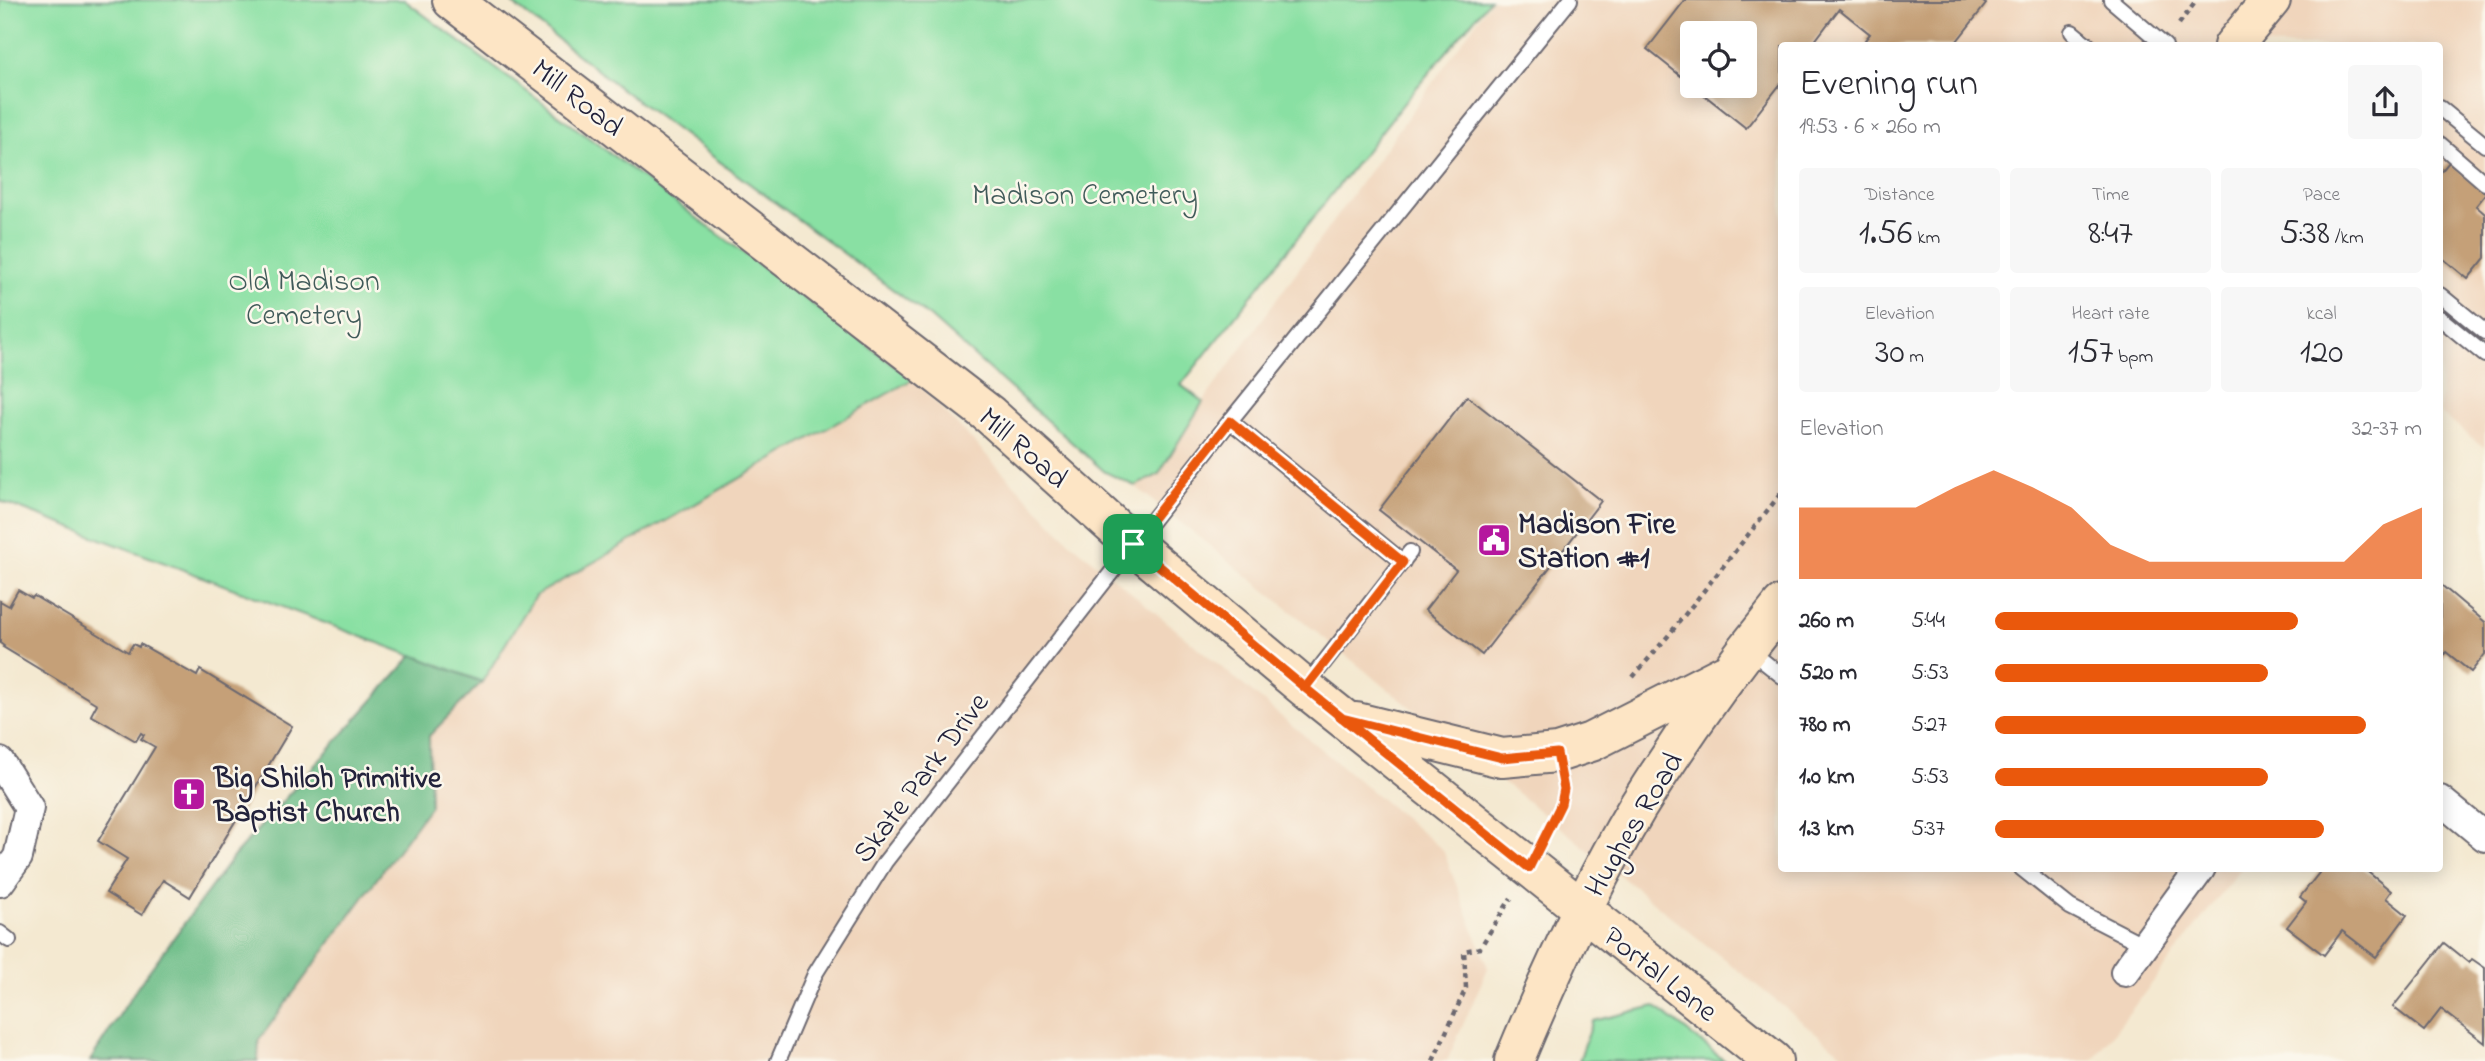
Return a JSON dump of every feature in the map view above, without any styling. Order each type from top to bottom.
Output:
[{"type":"street","name":"Mill Road","points":[[452,0],[990,415],[1133,544],[1305,688],[1582,910]]},
{"type":"street","points":[[2236,42],[2271,0]]},
{"type":"street","name":"Hughes Road","points":[[1514,1061],[1550,974],[1637,809],[1737,661],[1778,610]]},
{"type":"street","points":[[1342,718],[1502,758],[1557,753],[1591,742],[1737,661]]},
{"type":"street","points":[[0,762],[29,808],[18,857],[0,882]]},
{"type":"street","points":[[2443,802],[2485,836]]},
{"type":"street","points":[[2125,972],[2199,872]]},
{"type":"street","name":"Portal Lane","points":[[1582,910],[1773,1061]]},
{"type":"lane","name":"Skate Park Drive","points":[[778,1061],[815,974],[885,862],[1230,421],[1570,0]]},
{"type":"lane","points":[[2110,0],[2160,42]]},
{"type":"lane","points":[[2072,32],[2084,42]]},
{"type":"lane","points":[[2443,110],[2485,145]]},
{"type":"lane","points":[[2443,147],[2485,183]]},
{"type":"lane","points":[[2443,297],[2485,332]]},
{"type":"lane","points":[[2443,320],[2485,355]]},
{"type":"lane","points":[[1230,421],[1407,557],[1305,688]]},
{"type":"lane","points":[[1737,661],[1778,675]]},
{"type":"lane","points":[[2026,872],[2070,907],[2144,945]]},
{"type":"path","points":[[2182,20],[2197,0]]},
{"type":"path","points":[[1627,685],[1778,497]]},
{"type":"path","points":[[1433,1061],[1466,988],[1464,951],[1480,948],[1529,868],[1561,804],[1564,789],[1557,753]]},
{"type":"shaded area","points":[[1492,0],[2485,0],[2485,448],[2443,415],[2443,42],[1778,42],[1778,872],[2238,872],[2092,1061],[1851,1061],[1135,486],[1158,475],[1203,402]]},
{"type":"shaded area","points":[[913,379],[1070,542],[1443,850],[1488,968],[1447,1061],[258,1061],[259,1040],[430,806],[429,736],[482,682],[535,596]]},
{"type":"green space","name":"Old Madison Cemetery","points":[[0,0],[404,0],[913,379],[535,596],[482,682],[0,501]]},
{"type":"green space","name":"Madison Cemetery","points":[[508,0],[1490,0],[1407,99],[1181,385],[1203,402],[1158,475],[1135,486],[1105,472],[930,317],[620,88]]},
{"type":"green space","points":[[413,655],[482,682],[429,736],[430,806],[259,1040],[258,1061],[90,1061],[138,986],[234,856]]},
{"type":"green space","points":[[1655,1006],[1725,1061],[1579,1061],[1593,1021]]},
{"type":"building","points":[[1685,0],[1980,0],[1986,4],[1956,42],[1867,42],[1865,40],[1870,34],[1839,9],[1814,42],[1778,42],[1778,87],[1746,128],[1708,98],[1757,98],[1757,21],[1680,21],[1680,75],[1647,49]]},
{"type":"building","points":[[2449,162],[2485,192],[2476,206],[2485,214],[2485,258],[2468,279],[2443,258],[2443,169]]},
{"type":"building","name":"Madison Fire Station #1","points":[[1467,396],[1601,501],[1482,655],[1425,610],[1456,570],[1379,510]]},
{"type":"building","points":[[2443,587],[2485,622],[2485,654],[2471,672],[2446,652],[2443,656]]},
{"type":"building","name":"Big Shiloh Primitive Baptist Church","points":[[18,590],[32,598],[34,596],[128,652],[133,644],[139,647],[140,644],[197,676],[200,670],[292,726],[190,897],[163,880],[142,915],[106,893],[127,859],[98,841],[155,747],[141,739],[144,735],[141,733],[136,741],[91,715],[97,704],[3,647],[0,643],[0,601],[9,606]]},
{"type":"building","points":[[2320,872],[2368,872],[2391,891],[2386,898],[2407,915],[2376,957],[2342,931],[2324,955],[2287,927],[2306,902],[2300,897]]},
{"type":"building","points":[[2444,943],[2469,963],[2472,959],[2485,968],[2485,1043],[2441,1009],[2424,1031],[2393,1007]]},
{"type":"place","name":"Madison Fire Station #1","points":[[1494,540]]},
{"type":"place","name":"Big Shiloh Primitive Baptist Church","points":[[189,794]]},
{"type":"route","points":[[1133,544],[1230,421],[1403,562],[1305,688],[1342,718],[1449,746],[1502,758],[1557,753],[1564,789],[1561,804],[1529,868],[1305,688],[1133,544]]}]
